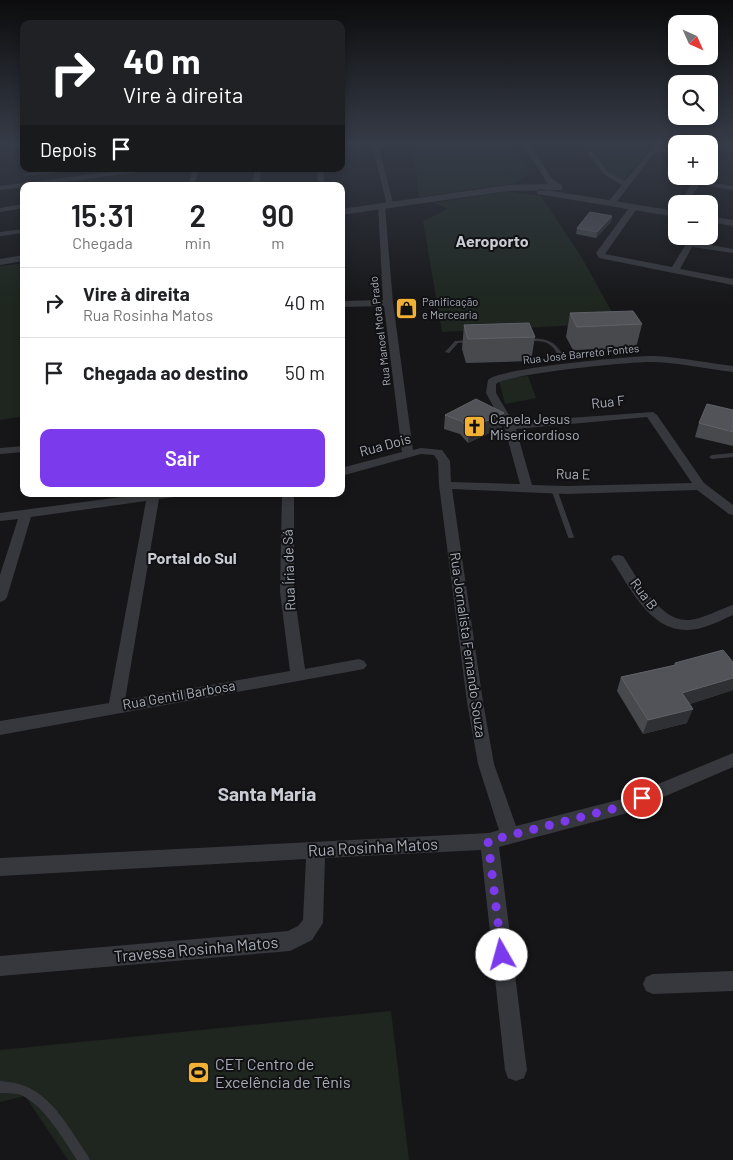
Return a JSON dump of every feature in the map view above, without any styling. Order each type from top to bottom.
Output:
[{"type":"street","name":"Rua Manoel Mota Prado","points":[[385,198],[388,303],[408,454]]},
{"type":"street","points":[[345,211],[435,198]]},
{"type":"street","points":[[577,198],[668,213]]},
{"type":"street","points":[[611,203],[615,198]]},
{"type":"street","points":[[0,210],[20,207]]},
{"type":"street","points":[[634,207],[600,253],[602,256],[733,282]]},
{"type":"street","points":[[718,220],[733,223]]},
{"type":"street","points":[[0,234],[20,232]]},
{"type":"street","points":[[674,271],[689,245]]},
{"type":"street","points":[[711,245],[733,251]]},
{"type":"street","points":[[0,262],[20,259]]},
{"type":"street","points":[[345,304],[388,303]]},
{"type":"street","name":"Rua José Barreto Fontes","points":[[493,380],[502,376],[565,363],[653,359],[733,369]]},
{"type":"street","points":[[493,380],[491,384],[492,393],[510,426],[527,488]]},
{"type":"street","name":"Rua F","points":[[510,426],[649,414],[653,417],[700,486]]},
{"type":"street","points":[[0,451],[20,449]]},
{"type":"street","name":"Rua Dois","points":[[345,471],[421,451],[438,452]]},
{"type":"street","name":"Rua Jornalista Fernando Souza","points":[[438,452],[444,462],[445,486],[475,702],[486,764],[510,836]]},
{"type":"street","name":"Rua E","points":[[445,486],[621,490],[700,486]]},
{"type":"street","points":[[700,486],[733,511]]},
{"type":"street","points":[[0,517],[25,515],[81,500],[136,497]]},
{"type":"street","points":[[116,706],[154,497]]},
{"type":"street","name":"Rua Íria de Sá","points":[[288,497],[287,592],[298,675]]},
{"type":"street","points":[[0,597],[25,515]]},
{"type":"street","name":"Rua B","points":[[618,559],[652,607],[663,617],[679,624],[690,624],[733,610]]},
{"type":"street","name":"Rua Gentil Barbosa","points":[[0,728],[359,664]]},
{"type":"street","name":"Rua Rosinha Matos","points":[[0,867],[488,841],[624,806],[733,760]]},
{"type":"street","points":[[488,841],[516,1070]]},
{"type":"street","name":"Travessa Rosinha Matos","points":[[0,966],[290,941],[305,932],[313,923],[316,850]]},
{"type":"street","points":[[653,984],[733,981]]},
{"type":"lane","points":[[447,352],[457,342],[473,340]]},
{"type":"lane","points":[[522,340],[550,342],[558,348],[565,363]]},
{"type":"lane","points":[[712,457],[733,455]]},
{"type":"lane","points":[[554,489],[571,537]]},
{"type":"lane","points":[[0,1087],[20,1089],[33,1095],[43,1104],[84,1160]]},
{"type":"shaded area","points":[[464,198],[542,198],[582,258],[618,323],[442,332],[423,221],[448,209],[434,203]]},
{"type":"shaded area","points":[[20,264],[20,417],[0,420],[0,266]]},
{"type":"shaded area","points":[[528,376],[536,398],[505,404],[499,381],[503,378]]},
{"type":"shaded area","name":"CET Centro de Excelência de Tênis","points":[[391,1011],[409,1160],[68,1160],[25,1096],[0,1102],[0,1050]]},
{"type":"building","points":[[590,212],[612,216],[597,232],[577,228]]},
{"type":"building","points":[[633,311],[642,324],[577,327],[570,313]]},
{"type":"building","points":[[529,323],[535,337],[468,339],[464,325]]},
{"type":"building","points":[[476,399],[504,413],[469,429],[461,421],[445,415]]},
{"type":"building","points":[[707,404],[733,410],[733,432],[699,423]]},
{"type":"building","points":[[723,650],[733,662],[733,678],[682,693],[693,709],[648,720],[621,677],[676,665],[675,663]]},
{"type":"place","name":"Panificação e Mercearia","points":[[406,308]]},
{"type":"place","name":"Capela Jesus Misericordioso","points":[[474,427]]},
{"type":"place","name":"CET Centro de Excelência de Tênis","points":[[199,1073]]},
{"type":"district","name":"Aeroporto","points":[[492,241]]},
{"type":"district","name":"Portal do Sul","points":[[192,558]]},
{"type":"district","name":"Santa Maria","points":[[267,794]]},
{"type":"route","points":[[502,955],[488,841],[624,806],[642,798]]}]
